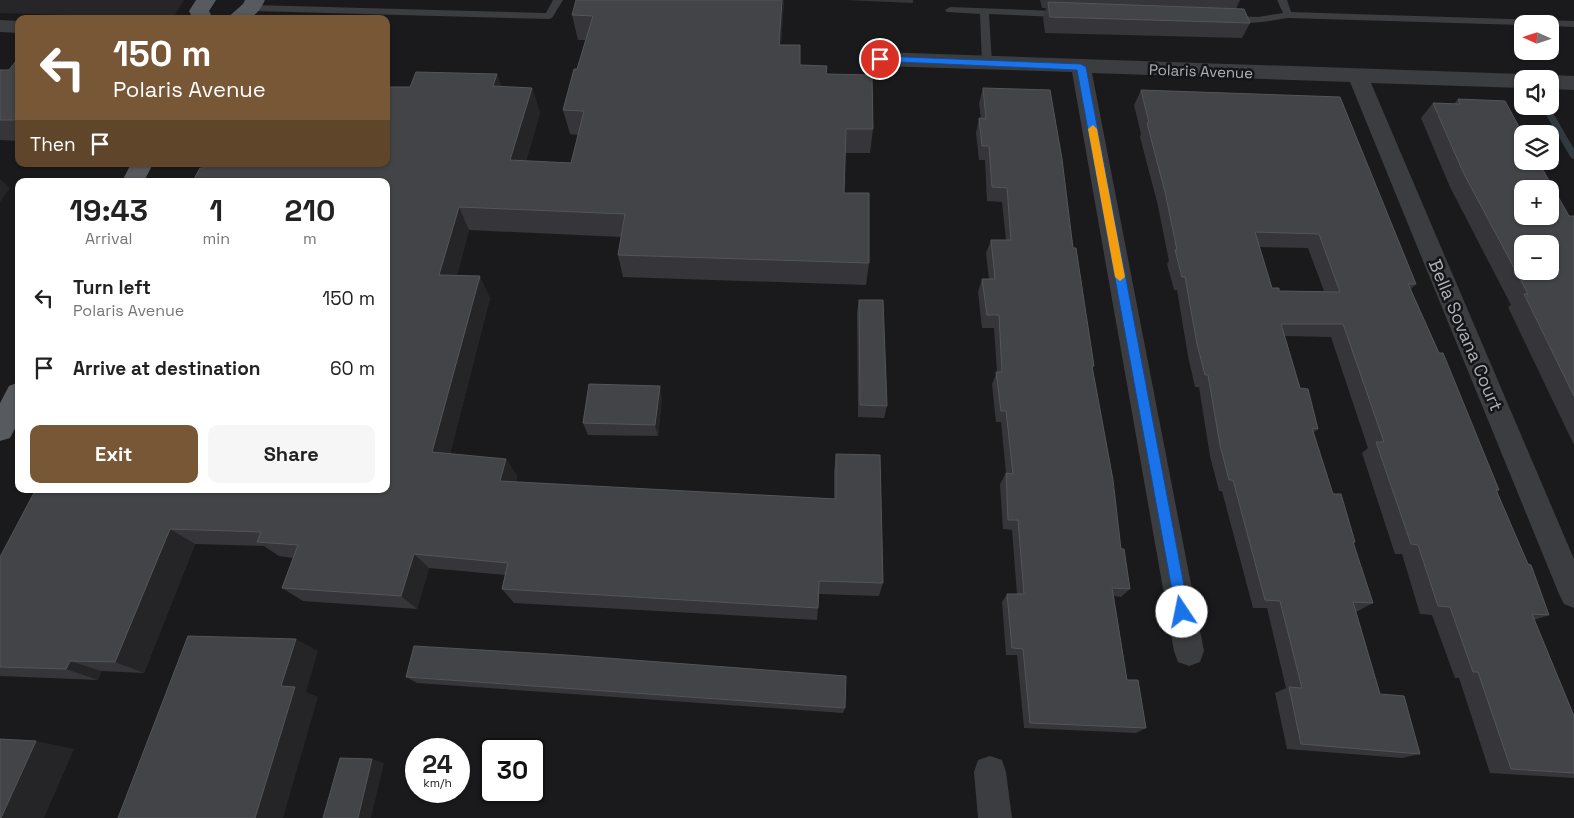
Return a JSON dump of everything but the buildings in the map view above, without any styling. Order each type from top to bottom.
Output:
[{"type":"main road","points":[[201,15],[199,11],[206,0]]},
{"type":"main road","points":[[0,429],[15,401]]},
{"type":"street","points":[[0,26],[15,27]]},
{"type":"street","name":"Polaris Avenue","points":[[880,59],[1514,81]]},
{"type":"street","points":[[1081,67],[1189,651]]},
{"type":"street","name":"Bella Sovana Court","points":[[1358,76],[1574,594]]},
{"type":"street","points":[[1559,82],[1574,83]]},
{"type":"street","points":[[990,772],[995,818]]},
{"type":"lane","points":[[313,10],[318,0]]},
{"type":"lane","points":[[247,9],[549,16],[558,0]]},
{"type":"lane","points":[[1282,0],[1288,15]]},
{"type":"lane","points":[[950,10],[1072,14]]},
{"type":"lane","points":[[984,11],[987,64]]},
{"type":"lane","points":[[1218,19],[1258,20],[1288,15],[1574,24]]},
{"type":"shaded area","points":[[0,0],[184,0],[175,15],[0,13]]},
{"type":"waterway","points":[[1550,115],[1574,156]]},
{"type":"slow traffic","points":[[1093,129],[1120,277]]},
{"type":"route","points":[[880,59],[1081,67],[1182,612]]}]
